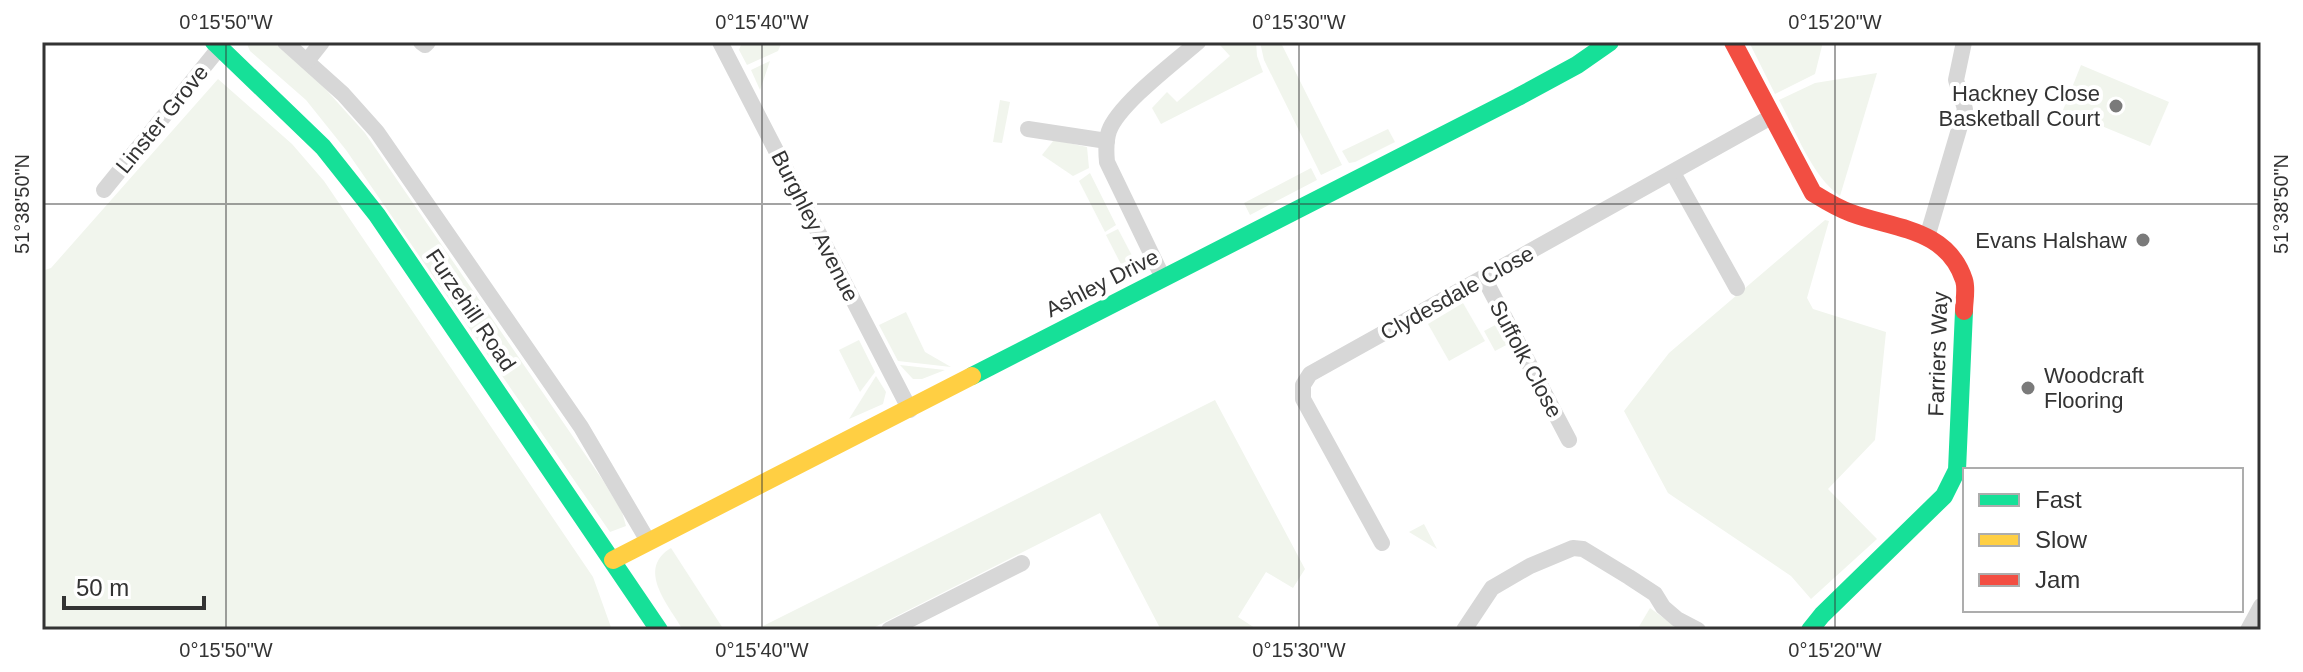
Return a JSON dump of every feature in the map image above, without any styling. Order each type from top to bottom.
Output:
[{"type":"street","name":"Furzehill Road","points":[[285,42],[343,94],[377,132],[581,427],[648,541]]},
{"type":"street","points":[[307,61],[322,42]]},
{"type":"street","points":[[421,42],[425,45],[428,42]]},
{"type":"street","name":"Burghley Avenue","points":[[720,42],[910,410]]},
{"type":"street","points":[[1163,278],[1107,162],[1107,141],[1109,131],[1124,108],[1198,42]]},
{"type":"street","name":"Ashley Drive","points":[[613,560],[1537,87],[1610,42]]},
{"type":"street","name":"Farriers Way","points":[[1733,42],[1813,193],[1840,210],[1928,234],[1953,255],[1965,282],[1957,470],[1944,496],[1810,630]]},
{"type":"street","points":[[1928,234],[1965,109],[1956,80],[1964,42]]},
{"type":"street","name":"Furzehill Road","points":[[217,45],[323,147],[377,215],[659,630]]},
{"type":"street","name":"Linster Grove","points":[[104,190],[217,45]]},
{"type":"street","name":"Clydesdale Close","points":[[1382,543],[1303,399],[1303,385],[1310,374],[1771,117]]},
{"type":"street","points":[[1028,129],[1107,141]]},
{"type":"street","points":[[1673,173],[1737,288]]},
{"type":"street","name":"Suffolk Close","points":[[1484,278],[1569,440]]},
{"type":"street","points":[[1464,630],[1492,588],[1530,566],[1573,548],[1583,549],[1655,594],[1663,607],[1677,619],[1698,630]]},
{"type":"street","points":[[889,630],[1022,563]]},
{"type":"street","points":[[2248,630],[2261,606]]},
{"type":"shaded area","points":[[248,42],[272,42],[278,46],[321,84],[365,133],[604,482],[622,512],[626,526],[610,532],[346,150],[306,100],[250,51]]},
{"type":"shaded area","points":[[742,42],[782,42],[778,51],[747,65],[739,50]]},
{"type":"shaded area","points":[[1223,42],[1256,42],[1263,72],[1161,124],[1152,108],[1167,92],[1177,102],[1230,56],[1220,45]]},
{"type":"shaded area","points":[[1260,42],[1282,45],[1342,165],[1321,175],[1264,60]]},
{"type":"shaded area","points":[[1749,42],[1823,42],[1815,74],[1775,94]]},
{"type":"shaded area","points":[[770,61],[760,90],[751,70]]},
{"type":"shaded area","name":"Hackney Close Basketball Court","points":[[2081,65],[2169,102],[2150,146],[2063,110]]},
{"type":"shaded area","points":[[1877,73],[1840,196],[1812,165],[1779,100],[1815,83]]},
{"type":"shaded area","points":[[218,79],[292,144],[324,181],[593,577],[612,630],[42,630],[42,271],[51,268]]},
{"type":"shaded area","points":[[1000,100],[1010,102],[1002,143],[993,142]]},
{"type":"shaded area","points":[[1388,129],[1395,142],[1349,163],[1342,151]]},
{"type":"shaded area","points":[[1054,140],[1087,147],[1089,168],[1073,176],[1042,155]]},
{"type":"shaded area","points":[[1311,168],[1317,180],[1250,215],[1244,203]]},
{"type":"shaded area","points":[[1090,173],[1116,225],[1105,232],[1079,181]]},
{"type":"shaded area","points":[[1825,220],[1829,221],[1807,298],[1813,309],[1886,332],[1875,440],[1828,489],[1877,539],[1811,599],[1791,576],[1668,493],[1624,411],[1669,353]]},
{"type":"shaded area","points":[[1118,229],[1138,267],[1136,274],[1128,278],[1106,235]]},
{"type":"shaded area","points":[[1463,303],[1485,341],[1449,361],[1428,324]]},
{"type":"shaded area","points":[[906,312],[925,352],[951,367],[898,361],[879,325]]},
{"type":"shaded area","points":[[1499,323],[1510,343],[1495,351],[1484,331]]},
{"type":"shaded area","points":[[859,340],[875,372],[860,392],[839,350]]},
{"type":"shaded area","points":[[900,365],[945,370],[922,379],[913,379]]},
{"type":"shaded area","points":[[876,376],[886,392],[883,404],[849,419]]},
{"type":"shaded area","points":[[1215,400],[1305,569],[1293,588],[1266,572],[1238,617],[1258,630],[1161,630],[1100,513],[869,630],[755,630]]},
{"type":"shaded area","points":[[1424,524],[1437,549],[1409,532]]},
{"type":"shaded area","points":[[671,548],[724,630],[683,630],[663,598],[655,576],[661,556]]},
{"type":"shaded area","points":[[1650,608],[1680,630],[1637,630]]},
{"type":"traffic: fast","points":[[214,42],[323,147],[377,215],[659,630]]},
{"type":"traffic: fast","points":[[972,376],[1518,97],[1577,65],[1610,42]]},
{"type":"traffic: fast","points":[[1810,630],[1944,496],[1957,470],[1964,311]]},
{"type":"traffic: slow","points":[[613,560],[972,376]]},
{"type":"traffic: jam","points":[[1733,42],[1813,193],[1851,213],[1917,233],[1945,250],[1964,280],[1964,311]]},
{"type":"place","name":"Hackney Close Basketball Court","points":[[2116,106]]},
{"type":"place","name":"Evans Halshaw","points":[[2143,240]]},
{"type":"place","name":"Woodcraft Flooring","points":[[2028,388]]}]
